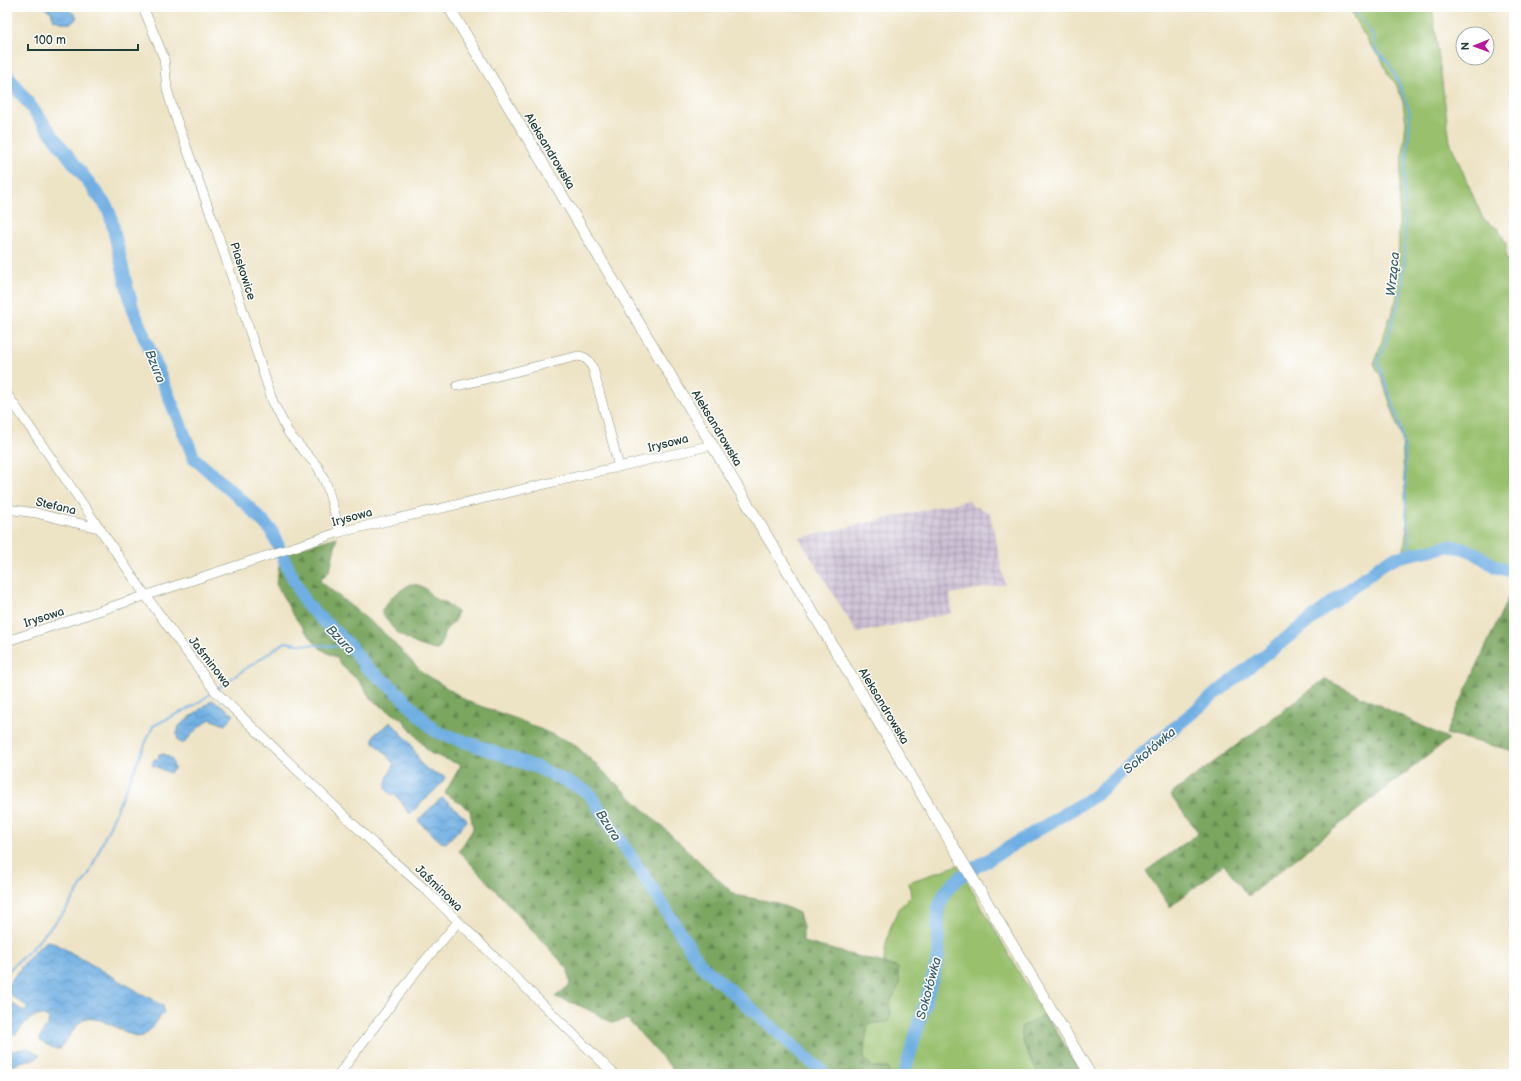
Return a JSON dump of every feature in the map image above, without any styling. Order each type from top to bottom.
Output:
[{"type":"main road","name":"Aleksandrowska","points":[[449,7],[1090,1074]]},
{"type":"street","name":"Piaskowice","points":[[143,7],[164,58],[167,89],[173,110],[219,236],[273,402],[289,434],[318,467],[327,486],[340,532]]},
{"type":"street","points":[[457,386],[583,356],[591,364],[594,372],[619,467]]},
{"type":"street","name":"Jaśminowa","points":[[7,394],[146,596],[215,691],[374,844],[427,891],[614,1074]]},
{"type":"street","name":"Irysowa","points":[[7,641],[340,532],[712,445]]},
{"type":"street","name":"Stefana","points":[[7,509],[36,513],[100,528]]},
{"type":"street","points":[[339,1074],[414,975],[458,922]]},
{"type":"shaded area","points":[[969,500],[973,508],[978,507],[990,513],[1005,584],[950,594],[952,613],[857,633],[799,538]]},
{"type":"green space","points":[[1343,7],[1432,7],[1450,142],[1483,219],[1498,229],[1506,243],[1506,260],[1514,260],[1514,566],[1495,564],[1489,567],[1474,556],[1456,551],[1442,551],[1412,558],[1404,550],[1407,528],[1402,439],[1381,376],[1374,364],[1396,300],[1398,280],[1400,182],[1406,123],[1403,102],[1396,84],[1388,74],[1381,58],[1371,46],[1352,15],[1353,8],[1343,9]]},
{"type":"green space","points":[[337,537],[330,570],[320,581],[383,632],[422,672],[469,702],[517,719],[574,744],[735,895],[777,903],[799,913],[803,927],[803,942],[898,968],[900,984],[889,1004],[891,1013],[888,1022],[868,1024],[864,1049],[864,1059],[874,1068],[888,1068],[889,1074],[677,1074],[627,1019],[611,1023],[584,1008],[555,997],[570,985],[568,969],[459,851],[473,829],[470,810],[445,793],[461,765],[430,753],[403,720],[372,700],[359,681],[341,665],[337,658],[321,649],[305,631],[292,613],[276,584],[280,561],[287,552]]},
{"type":"green space","points":[[410,584],[425,588],[433,598],[446,603],[457,612],[454,622],[445,631],[440,648],[436,650],[418,645],[406,639],[392,627],[381,611],[393,596]]},
{"type":"green space","points":[[1514,587],[1514,751],[1446,734]]},
{"type":"green space","points":[[1325,679],[1449,739],[1248,896],[1224,864],[1170,907],[1146,871],[1199,833],[1170,795]]},
{"type":"green space","points":[[958,865],[1040,1009],[1047,1015],[1033,1022],[1021,1033],[1027,1053],[1039,1074],[889,1074],[888,1068],[874,1068],[864,1059],[868,1024],[875,1023],[891,1013],[889,1004],[893,994],[898,968],[884,963],[885,950],[894,919],[900,908],[911,896],[909,882]]},
{"type":"green space","points":[[1047,1015],[1082,1074],[1039,1074],[1037,1071],[1025,1046],[1021,1027]]},
{"type":"water","points":[[45,7],[65,7],[77,16],[73,22],[64,23],[54,20],[50,10],[47,10]]},
{"type":"water","points":[[212,700],[220,704],[234,715],[225,725],[210,719],[198,728],[183,744],[178,741],[177,734],[179,726]]},
{"type":"water","points":[[391,722],[410,743],[422,765],[428,770],[445,777],[442,783],[410,814],[398,798],[387,790],[386,785],[388,777],[394,764],[375,744],[373,739],[375,734]]},
{"type":"water","points":[[159,754],[164,754],[172,759],[174,769],[170,773],[152,765],[154,759],[158,760]]},
{"type":"water","points":[[443,798],[466,818],[467,821],[446,843],[441,842],[418,820],[440,799]]},
{"type":"water","points":[[47,941],[53,942],[163,1006],[164,1012],[152,1028],[143,1036],[136,1037],[101,1020],[86,1018],[78,1024],[60,1049],[55,1049],[40,1041],[41,1035],[49,1019],[44,1016],[39,1015],[30,1019],[15,1035],[7,1029],[7,1000],[25,1012],[28,1007],[9,993],[7,986],[30,956]]},
{"type":"water","points":[[28,1048],[40,1055],[36,1059],[23,1061],[7,1069],[7,1052]]},
{"type":"waterway","name":"Wrząca","points":[[1350,7],[1362,19],[1374,37],[1376,50],[1389,63],[1409,109],[1410,123],[1404,185],[1405,253],[1402,292],[1390,331],[1378,362],[1399,421],[1405,453],[1406,512],[1411,554]]},
{"type":"waterway","name":"Bzura","points":[[7,75],[107,207],[133,309],[194,458],[248,506],[271,530],[306,604],[351,647],[366,667],[394,689],[435,731],[536,767],[588,792],[650,885],[700,964],[825,1074]]},
{"type":"waterway","name":"Sokołówka","points":[[904,1074],[939,956],[938,909],[945,892],[961,876],[1093,797],[1147,750],[1235,678],[1381,565],[1394,558],[1449,546],[1463,548],[1475,553],[1496,567],[1507,570],[1514,569]]},
{"type":"waterway","points":[[216,690],[285,642],[351,647]]},
{"type":"waterway","points":[[7,972],[34,946],[65,911],[89,874],[153,726],[195,705],[213,692]]}]
